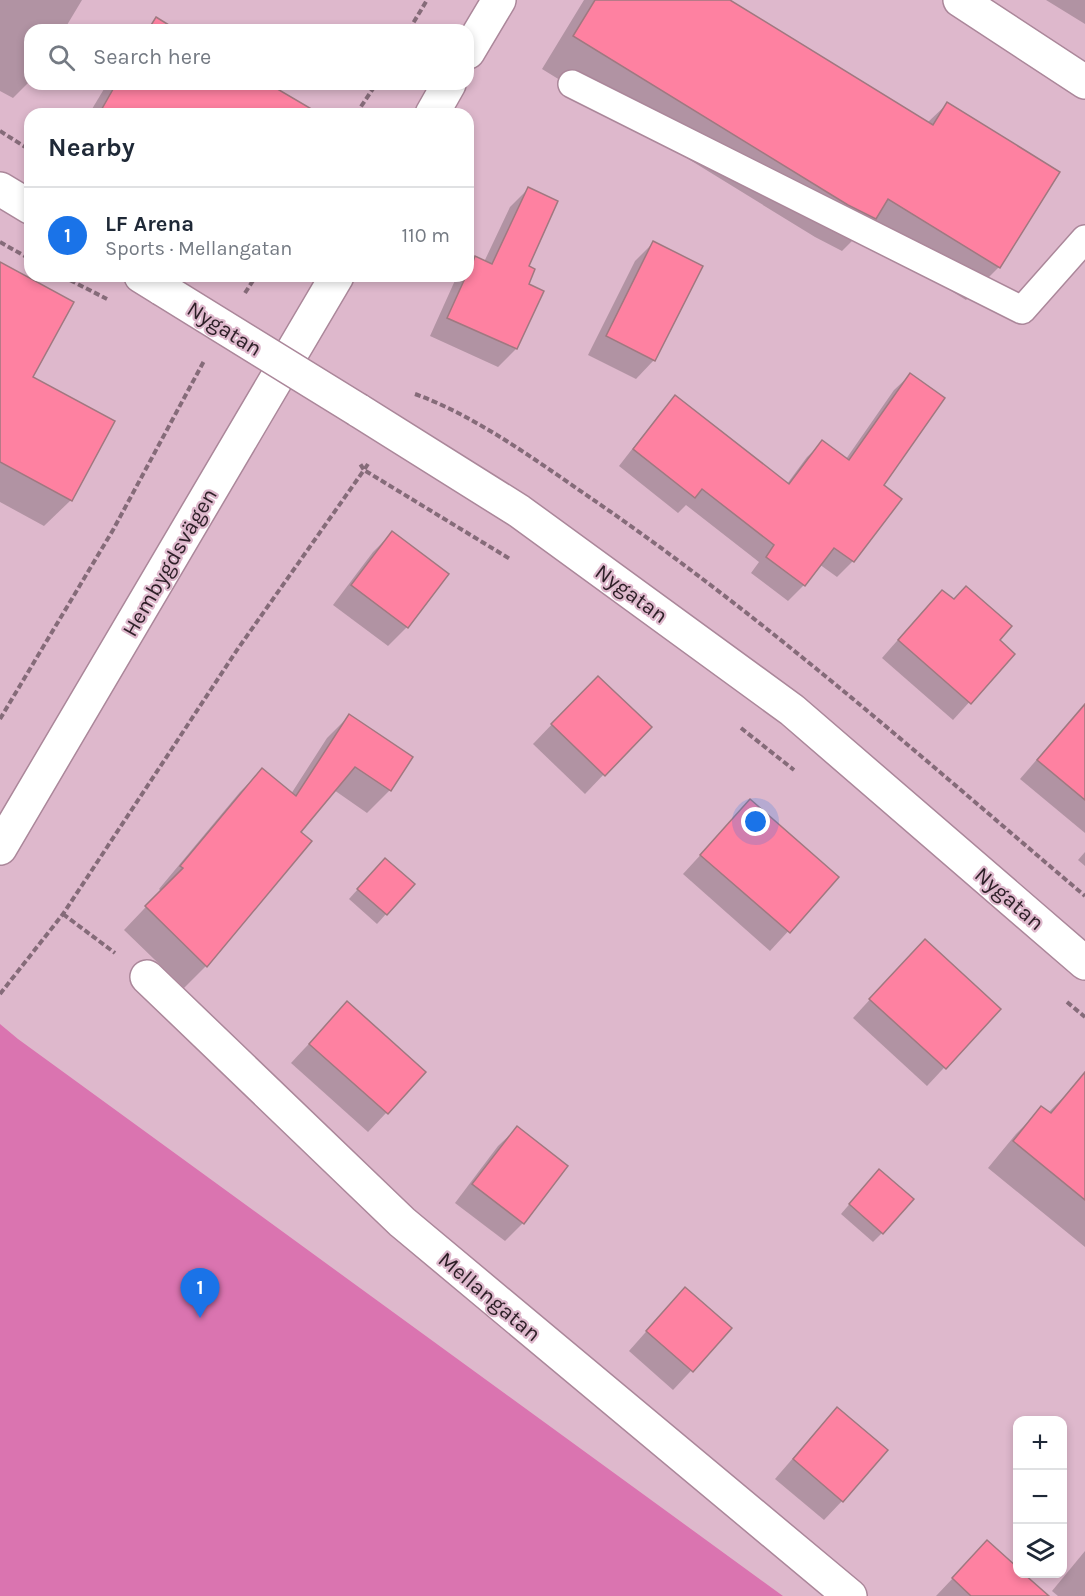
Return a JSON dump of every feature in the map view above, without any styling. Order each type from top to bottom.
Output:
[{"type":"street","points":[[474,42],[499,0]]},
{"type":"street","points":[[960,0],[1085,82]]},
{"type":"street","points":[[435,108],[446,90]]},
{"type":"street","points":[[0,189],[24,203]]},
{"type":"street","name":"Hembygdsvägen","points":[[0,848],[333,282]]},
{"type":"street","name":"Nygatan","points":[[152,283],[519,511],[792,710],[1085,963]]},
{"type":"street","name":"Mellangatan","points":[[147,977],[402,1222],[850,1596]]},
{"type":"lane","points":[[572,84],[1022,310],[1085,239]]},
{"type":"path","points":[[413,24],[427,0]]},
{"type":"path","points":[[360,108],[372,90]]},
{"type":"path","points":[[0,131],[24,146]]},
{"type":"path","points":[[0,242],[24,256]]},
{"type":"path","points":[[240,303],[252,282]]},
{"type":"path","points":[[0,719],[113,530],[206,359]]},
{"type":"path","points":[[358,461],[364,470],[512,561]]},
{"type":"path","points":[[0,994],[63,914],[237,650],[364,470]]},
{"type":"path","points":[[732,722],[795,772]]},
{"type":"path","points":[[63,914],[147,977]]},
{"type":"path","points":[[1067,1002],[1085,1017]]},
{"type":"shaded area","points":[[0,1024],[18,1039],[783,1596],[0,1596]]},
{"type":"building","points":[[595,0],[730,0],[933,125],[947,102],[1060,172],[1000,268],[888,199],[876,219],[848,205],[573,36]]},
{"type":"building","points":[[156,17],[167,24],[152,24]]},
{"type":"building","points":[[113,90],[279,90],[310,108],[102,108]]},
{"type":"building","points":[[528,187],[558,201],[529,266],[535,269],[529,284],[544,291],[517,349],[447,318],[463,282],[474,282],[475,256],[492,264]]},
{"type":"building","points":[[653,241],[703,266],[655,361],[606,336]]},
{"type":"building","points":[[0,262],[24,275],[24,282],[37,282],[74,302],[33,377],[115,421],[72,501],[0,462]]},
{"type":"building","points":[[910,373],[945,398],[884,485],[902,499],[854,562],[834,548],[805,586],[766,557],[774,545],[702,489],[695,498],[633,449],[675,395],[789,484],[822,440],[849,460]]},
{"type":"building","points":[[392,531],[449,574],[408,628],[351,585]]},
{"type":"building","points":[[966,586],[1012,626],[1000,640],[1015,654],[971,704],[898,640],[942,590],[954,599]]},
{"type":"building","points":[[598,676],[652,727],[605,776],[551,724]]},
{"type":"building","points":[[1085,704],[1085,800],[1037,760]]},
{"type":"building","points":[[349,714],[413,757],[391,791],[355,767],[301,832],[312,841],[207,967],[145,906],[183,868],[180,866],[262,768],[296,796]]},
{"type":"building","points":[[750,799],[839,877],[790,933],[700,855]]},
{"type":"building","points":[[385,858],[415,884],[387,915],[357,889]]},
{"type":"building","points":[[925,939],[1001,1009],[946,1069],[869,999]]},
{"type":"building","points":[[347,1001],[426,1072],[388,1114],[309,1044]]},
{"type":"building","points":[[1085,1072],[1085,1200],[1013,1141],[1041,1106],[1051,1113]]},
{"type":"building","points":[[517,1126],[568,1166],[524,1224],[472,1184]]},
{"type":"building","points":[[879,1169],[914,1199],[883,1234],[849,1204]]},
{"type":"building","points":[[685,1287],[732,1328],[693,1372],[646,1331]]},
{"type":"building","points":[[837,1407],[888,1450],[843,1502],[793,1459]]},
{"type":"building","points":[[987,1540],[1013,1563],[1013,1578],[1029,1578],[1049,1596],[971,1596],[952,1578]]},
{"type":"place","name":"LF Arena","points":[[200,1318]]}]
